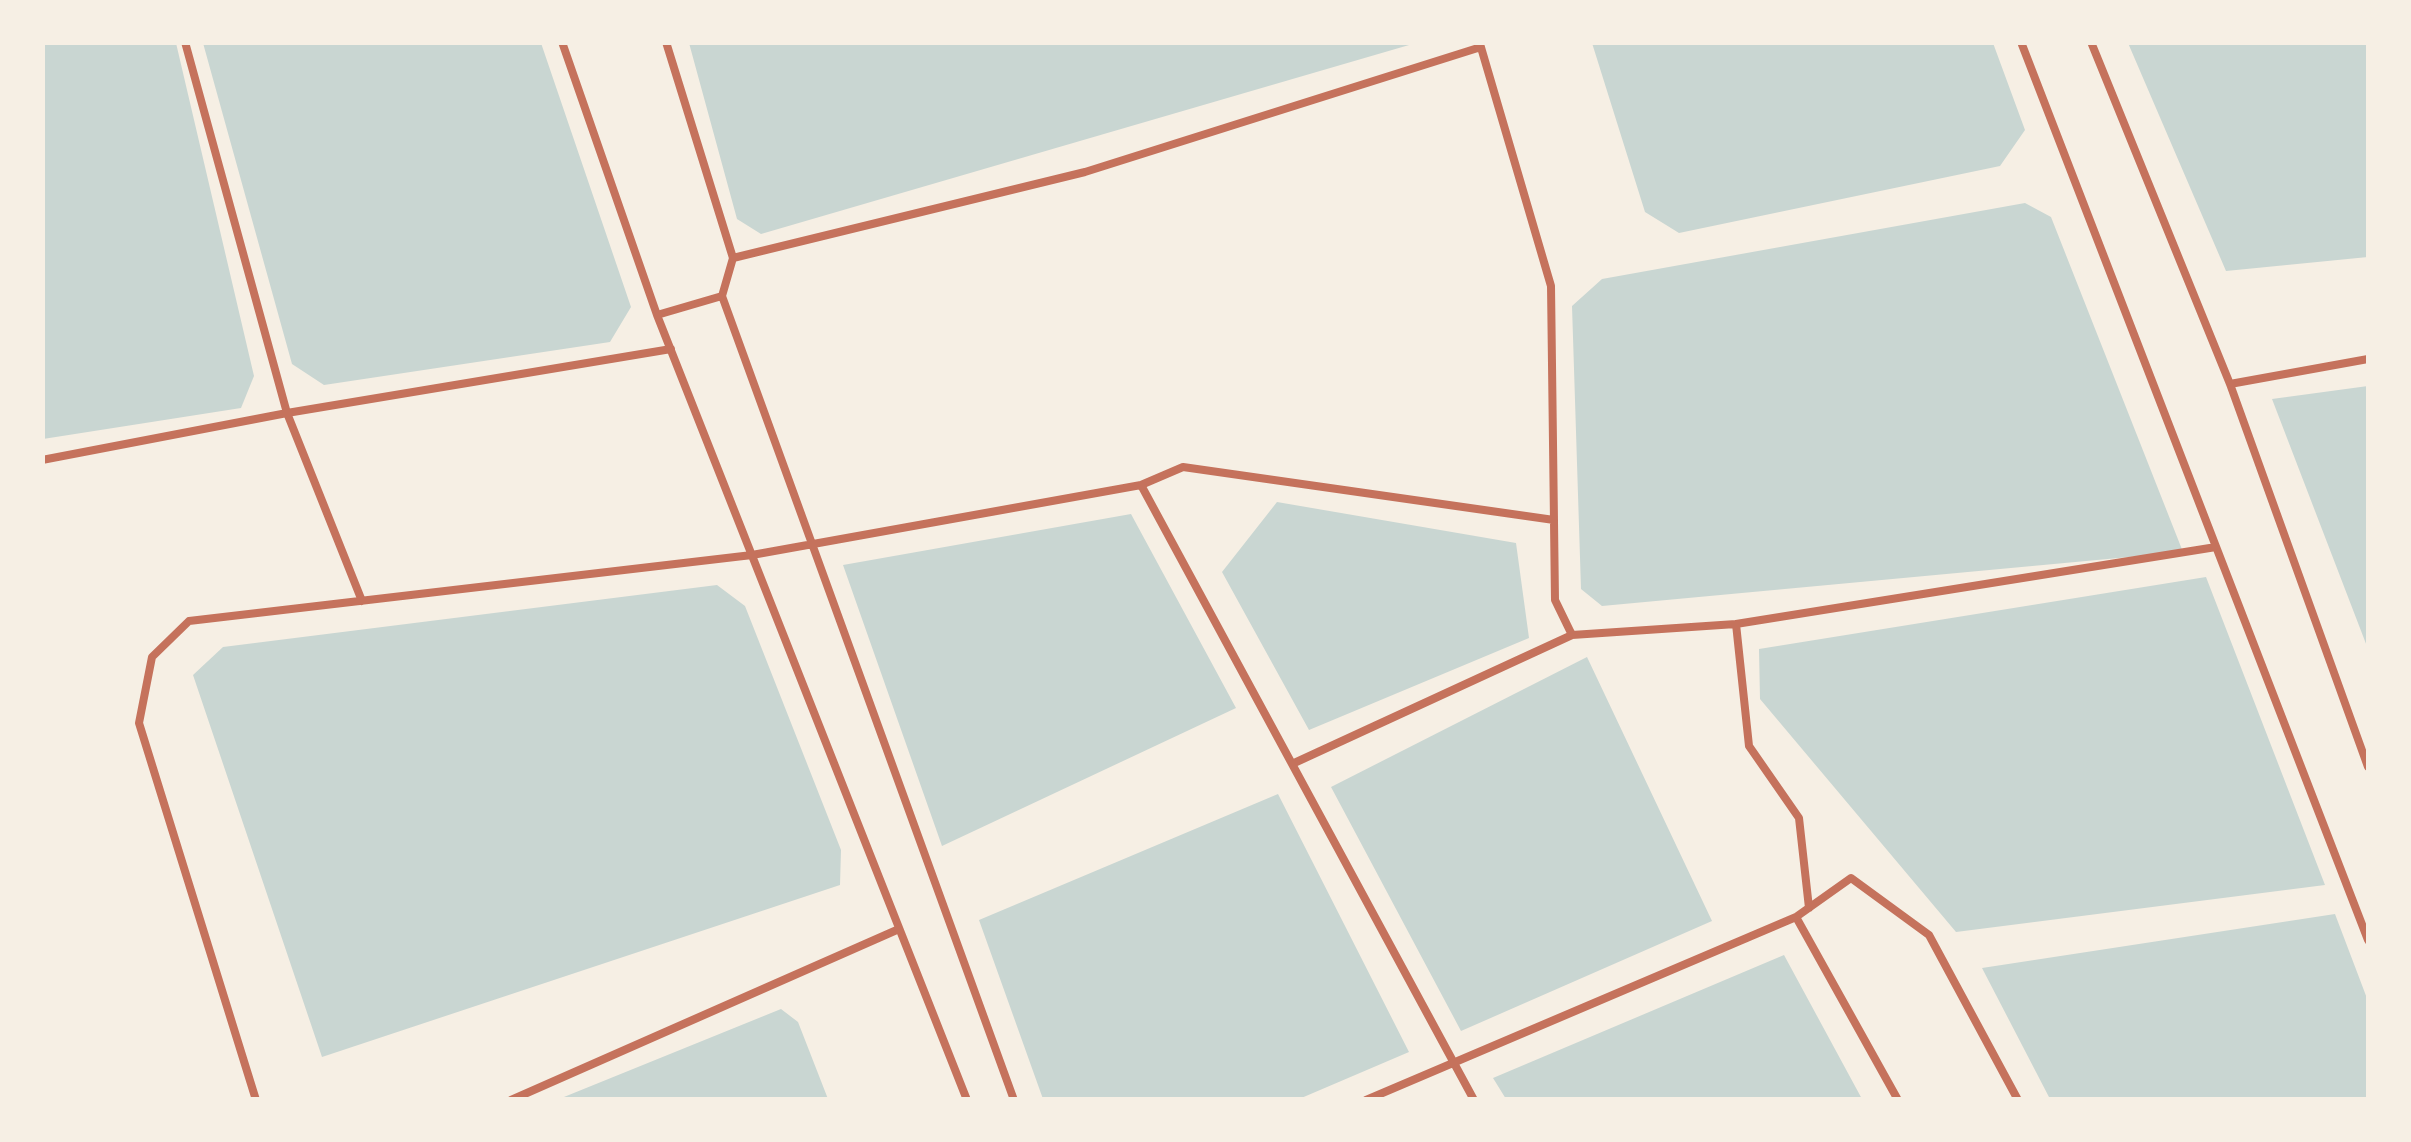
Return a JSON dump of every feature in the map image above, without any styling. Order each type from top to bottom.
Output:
[{"type":"lane","points":[[185,42],[287,413],[362,601]]},
{"type":"lane","points":[[562,42],[670,350],[967,1100]]},
{"type":"lane","points":[[666,42],[733,258],[722,296],[1014,1100]]},
{"type":"lane","points":[[2021,42],[2368,940]]},
{"type":"lane","points":[[2091,42],[2230,384],[2368,768]]},
{"type":"lane","points":[[733,258],[1085,172],[1480,45],[1552,286],[1555,600],[1572,635]]},
{"type":"lane","points":[[657,315],[722,296]]},
{"type":"lane","points":[[42,460],[287,413],[670,350]]},
{"type":"lane","points":[[2230,384],[2368,360]]},
{"type":"lane","points":[[256,1100],[138,723],[152,657],[190,621],[752,555],[1141,485],[1183,467],[1554,520]]},
{"type":"lane","points":[[1141,485],[1474,1100]]},
{"type":"lane","points":[[1292,764],[1572,635],[1736,624],[2216,547]]},
{"type":"lane","points":[[1736,624],[1749,746],[1799,818],[1809,908]]},
{"type":"lane","points":[[1366,1100],[1796,917],[1851,878],[1929,936],[2018,1100]]},
{"type":"lane","points":[[1796,917],[1898,1100]]},
{"type":"lane","points":[[511,1100],[900,929]]},
{"type":"shaded area","points":[[43,42],[176,43],[254,376],[241,408],[43,439]]},
{"type":"shaded area","points":[[689,42],[1416,43],[761,234],[737,219]]},
{"type":"shaded area","points":[[203,43],[541,43],[631,307],[610,342],[324,385],[292,364]]},
{"type":"shaded area","points":[[1592,43],[1993,43],[2025,130],[2000,166],[1679,233],[1645,212]]},
{"type":"shaded area","points":[[2128,43],[2368,43],[2368,257],[2226,271]]},
{"type":"shaded area","points":[[2025,203],[2051,217],[2183,552],[1602,606],[1581,589],[1572,306],[1602,279]]},
{"type":"shaded area","points":[[2368,386],[2368,649],[2272,399]]},
{"type":"shaded area","points":[[1277,502],[1516,543],[1529,638],[1309,730],[1222,572]]},
{"type":"shaded area","points":[[1131,514],[1236,708],[942,846],[843,565]]},
{"type":"shaded area","points":[[2206,577],[2325,885],[1956,932],[1760,699],[1759,649]]},
{"type":"shaded area","points":[[717,585],[745,606],[841,850],[840,885],[322,1057],[193,675],[223,647]]},
{"type":"shaded area","points":[[1587,657],[1712,921],[1461,1031],[1331,787]]},
{"type":"shaded area","points":[[1278,794],[1409,1052],[1299,1099],[1043,1099],[979,920]]},
{"type":"shaded area","points":[[2335,914],[2368,1001],[2368,1099],[2050,1099],[1982,968]]},
{"type":"shaded area","points":[[1784,955],[1862,1099],[1506,1099],[1493,1078]]},
{"type":"shaded area","points":[[781,1009],[798,1022],[828,1099],[559,1099]]}]
